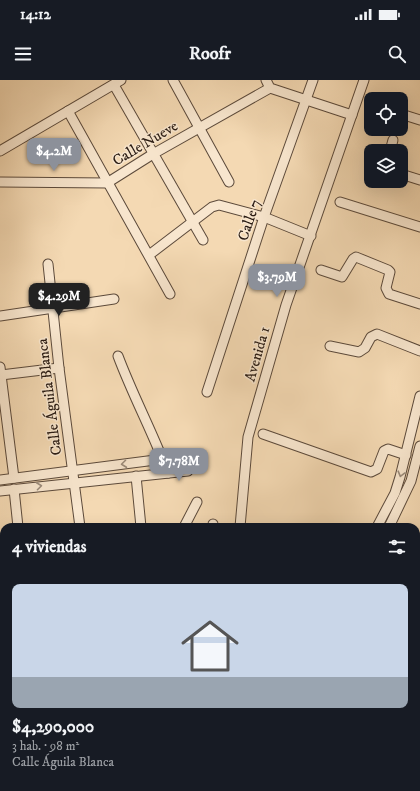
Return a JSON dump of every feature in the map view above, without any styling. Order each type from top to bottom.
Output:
[{"type":"street","points":[[173,80],[229,182]]},
{"type":"street","points":[[266,80],[270,88],[352,115]]},
{"type":"street","name":"Calle 7","points":[[207,392],[264,217],[313,80]]},
{"type":"street","name":"Avenida 1","points":[[240,523],[248,437],[286,305],[364,80]]},
{"type":"street","points":[[0,151],[118,81],[154,154],[203,240]]},
{"type":"street","name":"Calle Nueve","points":[[0,182],[107,183],[200,127],[270,88]]},
{"type":"street","points":[[68,111],[170,294]]},
{"type":"street","points":[[408,116],[420,120]]},
{"type":"street","points":[[392,144],[393,140]]},
{"type":"street","points":[[408,176],[420,180]]},
{"type":"street","points":[[340,202],[420,227]]},
{"type":"street","points":[[149,254],[212,207],[219,205],[264,217],[311,236]]},
{"type":"street","points":[[321,270],[342,277],[353,259],[356,257],[390,272],[386,288],[389,294],[420,304]]},
{"type":"street","name":"Calle Águila Blanca","points":[[48,264],[59,368],[79,523]]},
{"type":"street","points":[[0,316],[114,298]]},
{"type":"street","points":[[330,346],[359,352],[364,348],[371,337],[378,334],[420,351]]},
{"type":"street","points":[[118,356],[131,392],[153,435],[168,473]]},
{"type":"street","points":[[14,478],[1,371],[59,368]]},
{"type":"street","points":[[379,523],[395,493],[406,455],[416,432],[420,396]]},
{"type":"street","points":[[263,434],[371,472],[377,469],[384,450],[388,449],[406,455]]},
{"type":"street","points":[[392,523],[411,481],[420,446]]},
{"type":"street","points":[[0,480],[163,460]]},
{"type":"street","points":[[0,491],[188,471]]},
{"type":"street","points":[[136,476],[141,523]]},
{"type":"street","points":[[14,489],[18,523]]},
{"type":"street","points":[[186,523],[197,502]]}]
